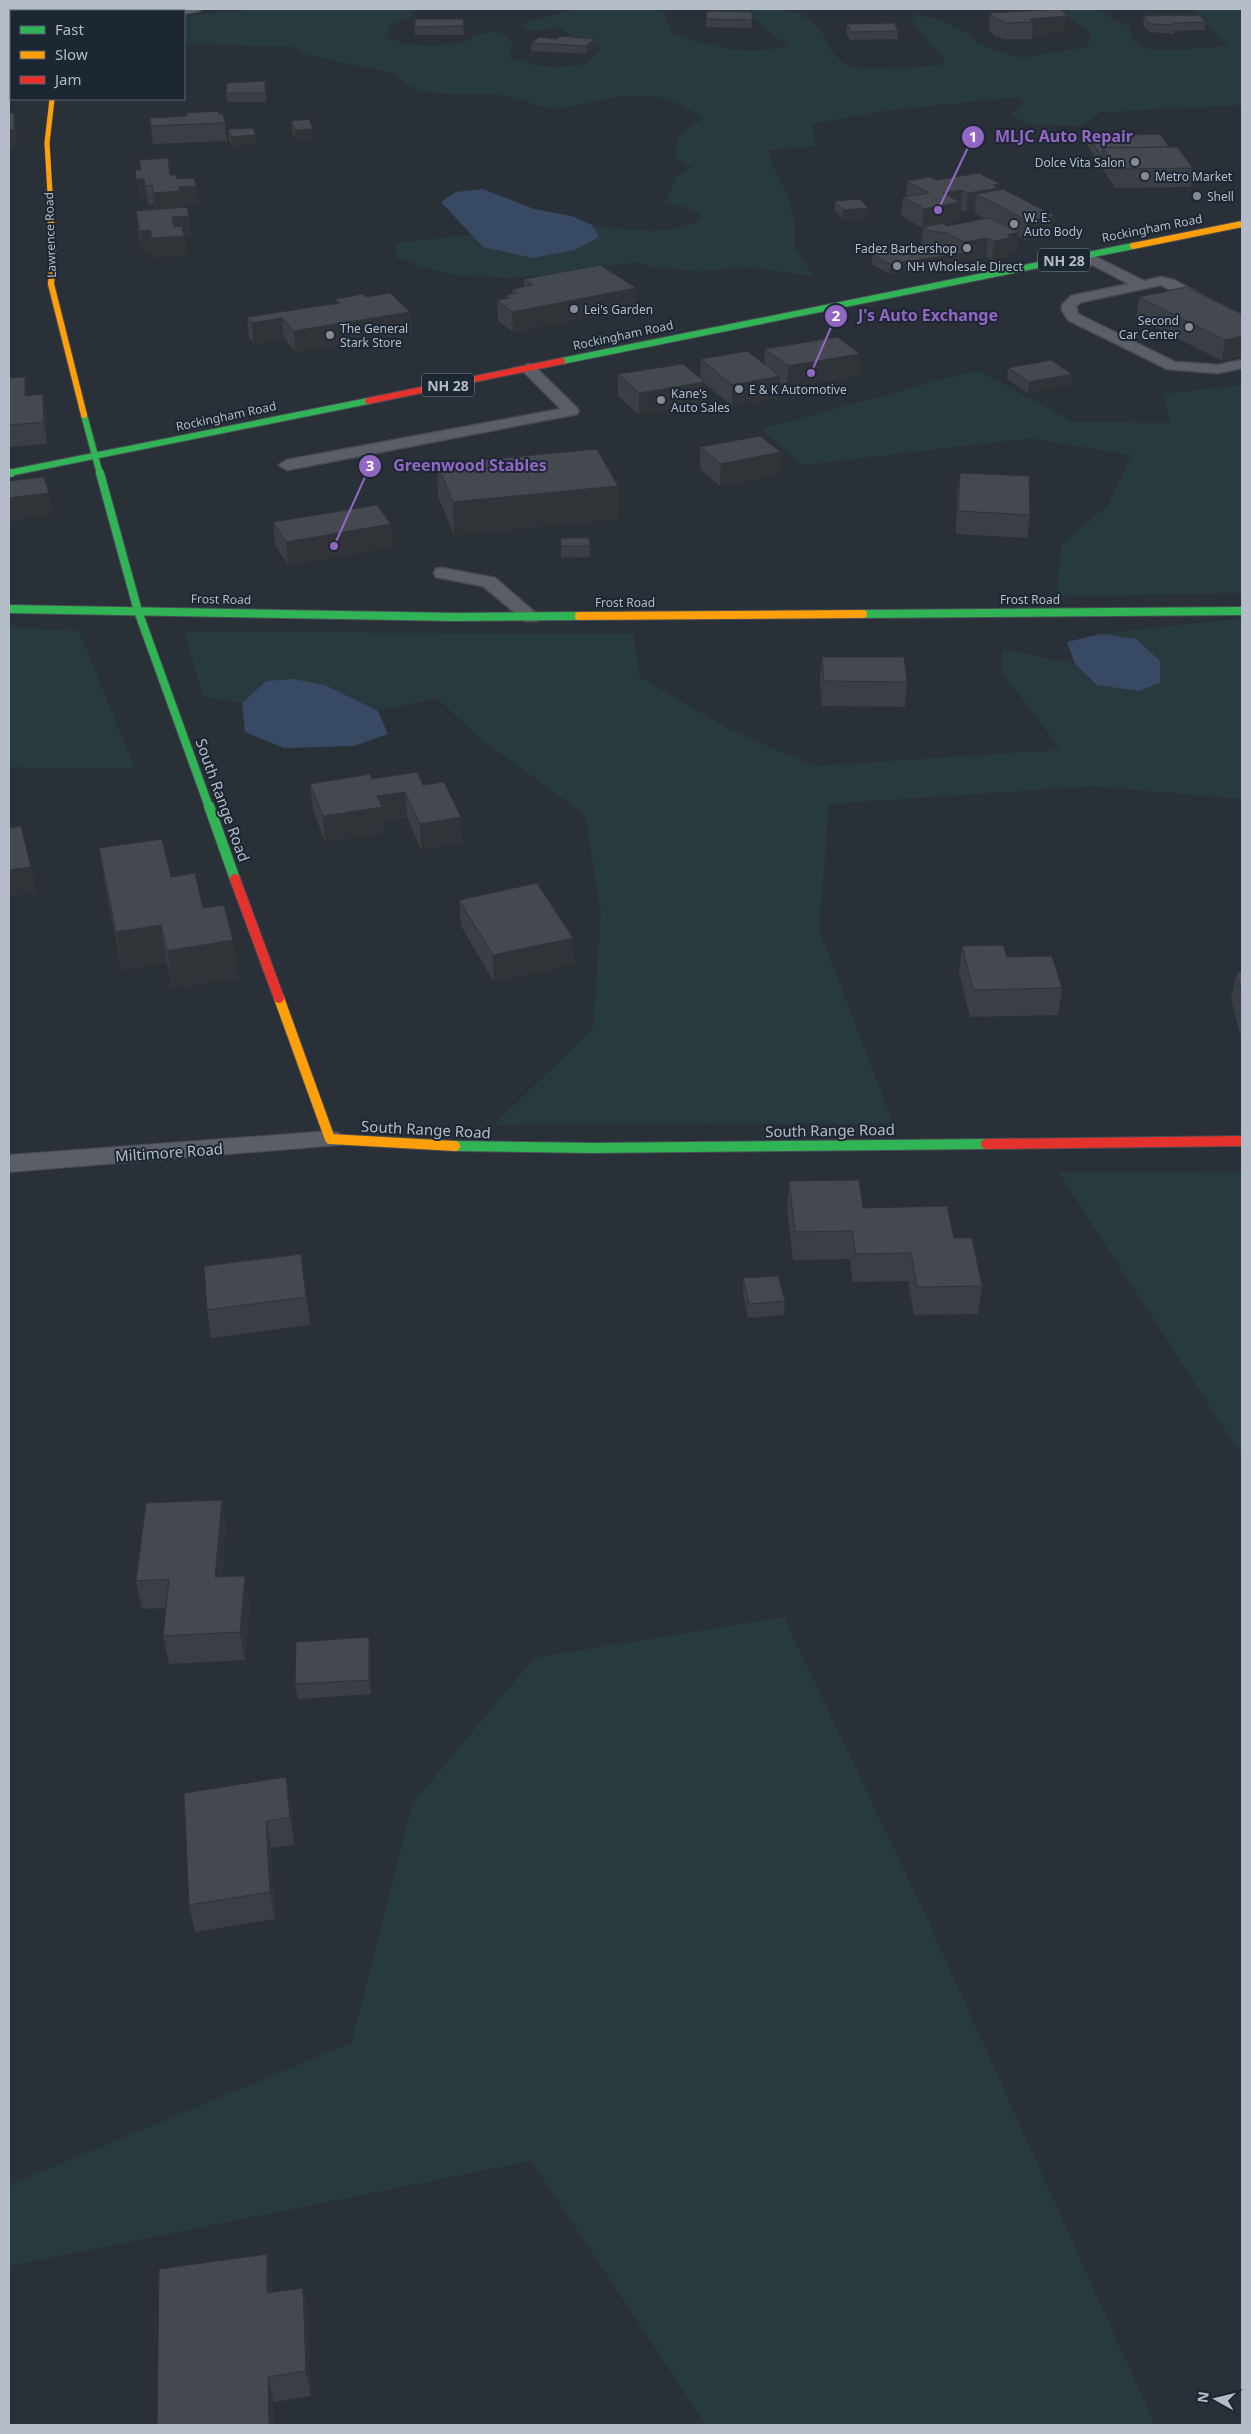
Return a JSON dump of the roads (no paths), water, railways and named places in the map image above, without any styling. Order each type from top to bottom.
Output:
[{"type":"street","name":"Lawrence Road","points":[[52,100],[47,143],[53,256],[51,284],[96,456]]},
{"type":"street","name":"Rockingham Road","points":[[9,473],[1242,224]]},
{"type":"street","name":"South Range Road","points":[[96,456],[138,611],[330,1139],[433,1146],[583,1148],[1242,1141]]},
{"type":"street","name":"Frost Road","points":[[9,609],[456,618],[1242,611]]},
{"type":"street","name":"Miltimore Road","points":[[9,1164],[330,1139]]},
{"type":"lane","points":[[1086,256],[1140,284]]},
{"type":"lane","points":[[1242,322],[1169,283],[1153,281],[1076,299],[1069,305],[1068,310],[1073,317],[1172,366],[1218,369],[1242,364]]},
{"type":"lane","points":[[287,466],[572,411],[528,368]]},
{"type":"lane","points":[[442,572],[489,582],[531,617]]},
{"type":"water","points":[[483,189],[534,209],[572,216],[592,225],[599,237],[575,250],[533,258],[483,247],[441,202],[456,192]]},
{"type":"water","points":[[1101,634],[1136,639],[1160,661],[1160,683],[1139,691],[1097,685],[1075,664],[1067,642]]},
{"type":"water","points":[[293,679],[325,685],[378,711],[388,734],[354,746],[284,748],[245,732],[242,703],[266,681]]},
{"type":"place","name":"Dolce Vita Salon","points":[[1135,162]]},
{"type":"place","name":"Metro Market","points":[[1145,176]]},
{"type":"place","name":"Shell","points":[[1197,196]]},
{"type":"place","name":"MLJC Auto Repair","points":[[938,210]]},
{"type":"place","name":"W. E. Auto Body","points":[[1014,224]]},
{"type":"place","name":"Fadez Barbershop","points":[[967,248]]},
{"type":"place","name":"NH Wholesale Direct","points":[[897,266]]},
{"type":"place","name":"Lei's Garden","points":[[574,309]]},
{"type":"place","name":"Second Car Center","points":[[1189,327]]},
{"type":"place","name":"The General Stark Store","points":[[330,335]]},
{"type":"place","name":"J's Auto Exchange","points":[[811,373]]},
{"type":"place","name":"E & K Automotive","points":[[739,389]]},
{"type":"place","name":"Kane's Auto Sales","points":[[661,400]]},
{"type":"place","name":"Greenwood Stables","points":[[334,546]]}]
